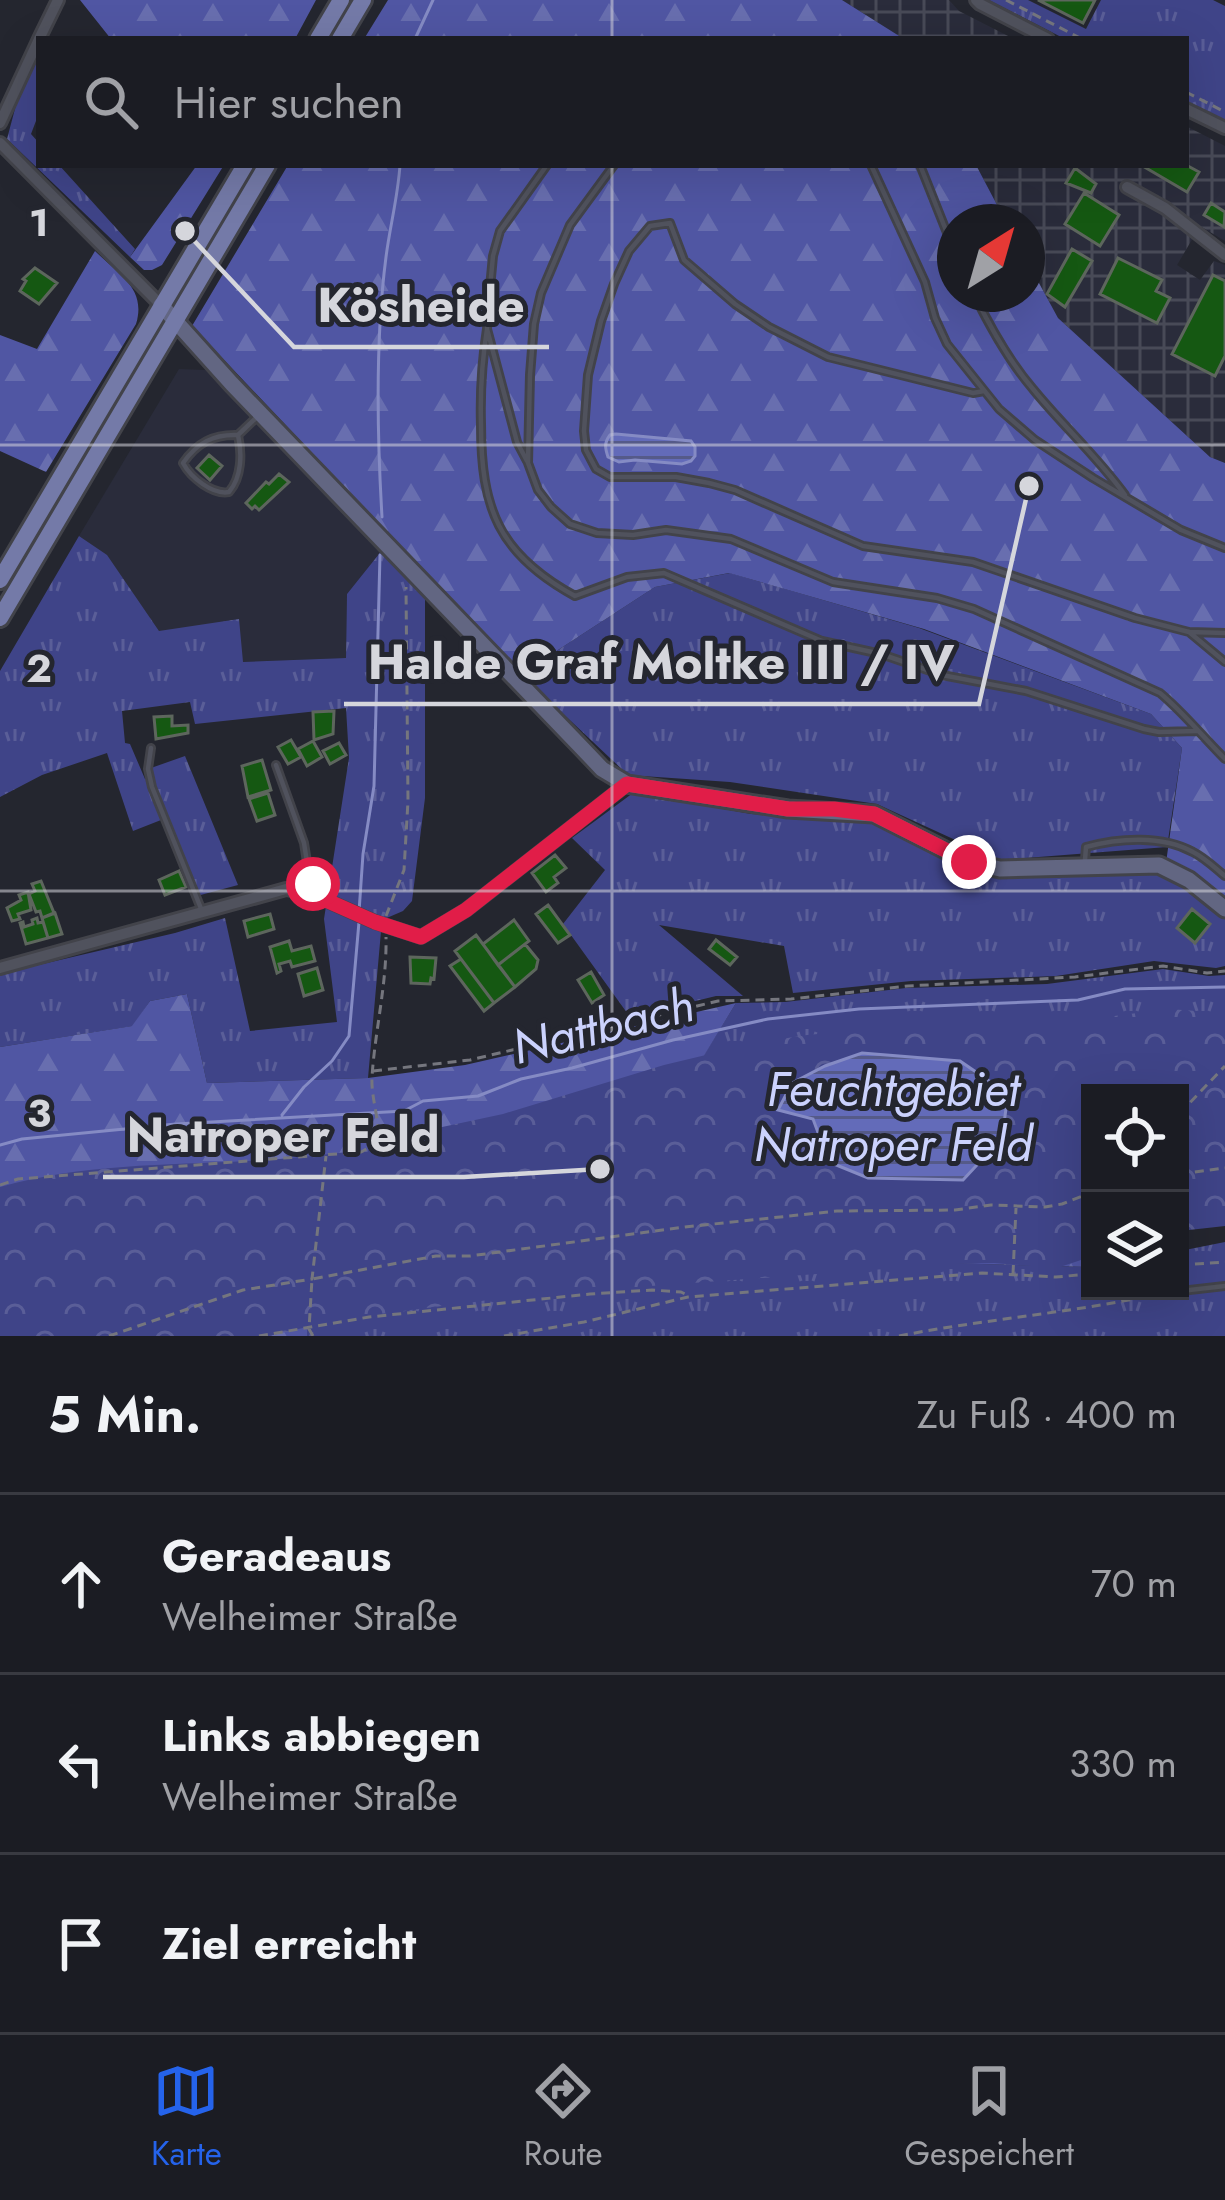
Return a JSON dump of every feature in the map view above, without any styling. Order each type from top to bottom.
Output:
[{"type":"main road","points":[[320,36],[341,0]]},
{"type":"main road","points":[[342,36],[363,0]]},
{"type":"main road","points":[[0,580],[242,168]]},
{"type":"main road","points":[[0,618],[264,168]]},
{"type":"street","points":[[40,36],[58,0]]},
{"type":"street","points":[[976,0],[1042,36]]},
{"type":"street","points":[[0,123],[36,45]]},
{"type":"street","points":[[1189,110],[1225,128]]},
{"type":"street","points":[[0,143],[160,304],[602,769],[627,784],[788,809],[874,814],[984,866],[1160,866],[1189,880],[1225,909]]},
{"type":"street","points":[[1126,187],[1175,215],[1225,255]]},
{"type":"street","points":[[0,968],[286,889],[312,894],[421,937],[453,918],[627,784]]},
{"type":"lane","points":[[545,168],[500,231],[480,370],[480,463],[493,515],[537,573],[575,596],[627,577],[664,573],[822,640],[942,675],[1026,691],[1144,729],[1197,731]]},
{"type":"lane","points":[[528,463],[530,375],[541,293],[570,225],[612,168]]},
{"type":"lane","points":[[872,168],[925,282],[947,344],[998,410],[1035,440],[1129,499],[1180,530],[1225,548]]},
{"type":"lane","points":[[921,168],[937,208]]},
{"type":"lane","points":[[984,391],[973,393],[828,357],[798,343],[752,316],[697,274],[684,260],[670,223],[661,223],[650,226],[629,251],[601,321],[588,375],[586,450],[596,469],[610,478],[676,477],[722,486],[863,546],[973,562],[1189,632],[1225,634]]},
{"type":"lane","points":[[982,312],[1032,388],[1129,499]]},
{"type":"lane","points":[[487,329],[517,442],[538,490],[570,524],[597,532],[633,535],[666,530],[731,539],[833,582],[937,598],[974,609],[1160,693],[1225,758]]},
{"type":"lane","points":[[238,435],[242,451],[230,492],[219,493],[188,472],[183,463],[186,457],[207,439],[238,435],[261,413]]},
{"type":"lane","points":[[1189,632],[1225,662]]},
{"type":"lane","points":[[151,748],[152,788],[202,911]]},
{"type":"lane","points":[[276,765],[304,843],[312,894]]},
{"type":"lane","points":[[1085,866],[1086,847],[1156,840],[1195,852],[1225,876]]},
{"type":"lane","points":[[1189,1290],[1225,1286]]},
{"type":"path","points":[[1006,0],[1076,36]]},
{"type":"path","points":[[1189,94],[1225,112]]},
{"type":"path","points":[[0,1185],[18,1179],[361,1152],[374,1145],[379,1135],[372,1071],[383,988],[380,924],[404,870],[408,801],[406,561]]},
{"type":"path","points":[[372,1071],[470,1060],[718,1001],[1076,977],[1163,966],[1225,971]]},
{"type":"path","points":[[1189,1104],[1225,1066]]},
{"type":"path","points":[[313,1336],[309,1329],[312,1279],[326,1154]]},
{"type":"path","points":[[1189,1173],[1225,1168]]},
{"type":"path","points":[[110,1336],[243,1290],[436,1256],[470,1256],[837,1211],[1062,1204],[1081,1197]]},
{"type":"path","points":[[1013,1274],[1016,1206]]},
{"type":"path","points":[[1189,1264],[1225,1262]]},
{"type":"path","points":[[504,1336],[688,1297],[982,1273],[1081,1275]]},
{"type":"path","points":[[259,1336],[369,1317],[590,1294],[652,1290],[688,1297]]},
{"type":"path","points":[[899,1336],[1129,1300]]},
{"type":"shaded area","points":[[842,0],[949,0],[959,11],[1008,36],[899,36]]},
{"type":"shaded area","points":[[1189,128],[1225,146],[1225,241],[1200,226],[1177,265],[1200,280],[1214,261],[1225,265],[1225,463],[1210,457],[1058,318],[1045,294],[1045,204],[997,204],[978,168],[1189,168]]},
{"type":"shaded area","points":[[179,369],[206,370],[383,549],[347,594],[346,658],[243,662],[159,631],[107,556],[79,536]]},
{"type":"green space","points":[[80,0],[316,0],[297,36],[109,36]]},
{"type":"green space","points":[[388,0],[842,0],[899,36],[366,36]]},
{"type":"green space","points":[[989,0],[1028,0],[1086,29],[1101,0],[1213,0],[1225,6],[1225,121],[1189,103],[1189,36],[1059,36]]},
{"type":"green space","points":[[36,61],[36,121],[31,134],[36,140],[36,167],[7,139]]},
{"type":"green space","points":[[37,168],[62,168],[135,249],[130,257]]},
{"type":"green space","points":[[195,168],[222,168],[162,265],[144,270],[130,257]]},
{"type":"green space","points":[[286,168],[978,168],[997,204],[937,204],[937,312],[1045,312],[1045,294],[1058,318],[1210,457],[1225,463],[1225,901],[1166,863],[1182,748],[1151,714],[924,629],[729,573],[655,587],[521,674],[192,326]]},
{"type":"green space","points":[[95,251],[134,291],[136,324],[46,472],[0,451],[0,335],[37,349]]},
{"type":"green space","points":[[79,536],[107,555],[159,631],[239,619],[243,662],[346,658],[347,594],[383,549],[425,599],[425,798],[412,901],[403,911],[382,920],[368,1078],[207,1083],[187,994],[150,1001],[133,1026],[0,1047],[0,974],[225,918],[250,1031],[337,1022],[324,919],[349,758],[346,708],[195,724],[190,702],[122,711],[125,743],[130,744],[145,779],[152,778],[151,768],[185,756],[238,885],[193,897],[161,820],[133,831],[107,753],[42,775],[0,797],[0,671]]},
{"type":"green space","points":[[730,573],[919,628],[1151,714],[1182,748],[1167,847],[999,860],[877,804],[730,782],[628,775],[521,674],[655,587]]},
{"type":"green space","points":[[633,793],[751,814],[876,821],[948,860],[1155,871],[1183,882],[1225,916],[1225,966],[1154,961],[1056,976],[911,981],[793,993],[784,946],[659,925],[743,996],[716,996],[630,1017],[563,924],[605,870],[572,838]]},
{"type":"green space","points":[[1163,969],[1225,975],[1225,1030],[670,1110],[736,1003],[906,988],[1047,984]]},
{"type":"green space","points":[[187,994],[207,1083],[368,1078],[465,1065],[736,1003],[671,1110],[1081,1175],[1081,1267],[944,1263],[660,1279],[307,1318],[307,1336],[0,1336],[0,1047],[132,1026],[150,1001]]},
{"type":"green space","points":[[1168,1009],[1225,1013],[1225,1226],[1189,1230],[1189,1084],[1081,1084],[1081,1260],[1057,1268],[954,1264],[528,1295],[341,1319],[269,1336],[0,1336],[0,1187],[92,1170],[378,1149],[386,1139],[503,1114],[664,1065],[807,1035],[907,1026],[1053,1024]]},
{"type":"green space","points":[[1225,1242],[1225,1336],[307,1336],[307,1318],[520,1289],[944,1263],[1081,1267],[1081,1300],[1189,1300],[1189,1249]]},
{"type":"water","points":[[610,435],[691,441],[695,456],[682,464],[619,462],[608,457],[606,448]]},
{"type":"water","name":"Feuchtgebiet Natroper Feld","points":[[862,1053],[960,1061],[1008,1094],[1002,1138],[963,1180],[868,1178],[829,1162],[813,1119],[778,1110],[792,1083]]},
{"type":"building","points":[[1038,0],[1095,0],[1083,23]]},
{"type":"building","points":[[1189,167],[1199,172],[1187,192],[1146,168]]},
{"type":"building","points":[[1075,168],[1096,184],[1091,193],[1066,183]]},
{"type":"building","points":[[1084,193],[1119,215],[1100,246],[1065,224]]},
{"type":"building","points":[[1211,203],[1225,212],[1224,227],[1204,215]]},
{"type":"building","points":[[1072,249],[1092,261],[1065,307],[1047,294]]},
{"type":"building","points":[[1118,258],[1162,280],[1156,291],[1170,298],[1157,323],[1100,294]]},
{"type":"building","points":[[35,268],[57,283],[39,304],[20,291],[23,279]]},
{"type":"building","points":[[1213,275],[1225,281],[1225,356],[1215,376],[1172,354]]},
{"type":"building","points":[[209,455],[222,466],[210,480],[197,468]]},
{"type":"building","points":[[279,474],[289,482],[259,510],[252,509],[246,503]]},
{"type":"building","points":[[334,711],[333,734],[314,740],[313,712]]},
{"type":"building","points":[[172,716],[172,726],[188,725],[188,733],[156,739],[154,717]]},
{"type":"building","points":[[291,740],[301,757],[288,764],[278,747]]},
{"type":"building","points":[[313,741],[322,757],[307,766],[298,749]]},
{"type":"building","points":[[339,743],[346,755],[330,764],[323,751]]},
{"type":"building","points":[[262,760],[271,790],[248,797],[242,766]]},
{"type":"building","points":[[268,793],[275,815],[257,821],[249,799]]},
{"type":"building","points":[[555,855],[566,868],[546,892],[532,873]]},
{"type":"building","points":[[179,871],[186,887],[165,895],[159,880]]},
{"type":"building","points":[[41,881],[54,913],[42,918],[29,894],[35,891],[32,884]]},
{"type":"building","points":[[28,892],[31,910],[12,921],[7,908]]},
{"type":"building","points":[[548,905],[570,935],[558,943],[536,914]]},
{"type":"building","points":[[1192,909],[1210,924],[1195,943],[1177,928]]},
{"type":"building","points":[[55,913],[62,934],[48,938],[42,918]]},
{"type":"building","points":[[270,914],[274,929],[248,937],[244,921]]},
{"type":"building","points":[[37,918],[48,938],[26,944],[20,923],[24,927]]},
{"type":"building","points":[[514,920],[529,941],[498,965],[483,944]]},
{"type":"building","points":[[476,935],[515,987],[494,1003],[455,951]]},
{"type":"building","points":[[716,940],[737,957],[730,965],[709,949]]},
{"type":"building","points":[[289,941],[292,951],[311,946],[315,961],[292,967],[290,961],[279,964],[277,973],[270,947]]},
{"type":"building","points":[[525,944],[538,960],[536,969],[515,987],[498,965]]},
{"type":"building","points":[[410,957],[436,958],[430,984],[411,983]]},
{"type":"building","points":[[461,959],[494,1003],[484,1011],[450,966]]},
{"type":"building","points":[[317,968],[323,990],[304,996],[298,974]]},
{"type":"building","points":[[591,972],[604,995],[592,1003],[578,980]]},
{"type":"waterway","points":[[416,36],[433,0]]},
{"type":"waterway","points":[[382,517],[380,321],[400,168]]},
{"type":"waterway","points":[[359,912],[374,786],[380,555]]},
{"type":"waterway","points":[[282,1115],[349,1036],[359,922]]},
{"type":"waterway","name":"Nattbach","points":[[0,1145],[176,1124],[404,1111],[423,1101],[478,1096],[521,1079],[768,1019],[859,1009],[1078,1000],[1125,989],[1225,987]]},
{"type":"place","name":"Kösheide","points":[[185,231]]},
{"type":"place","name":"Halde Graf Moltke III / IV","points":[[1029,486]]},
{"type":"place","name":"Natroper Feld","points":[[600,1169]]},
{"type":"route","points":[[313,884],[312,894],[421,937],[466,910],[627,784],[788,809],[874,814],[969,862]]}]
